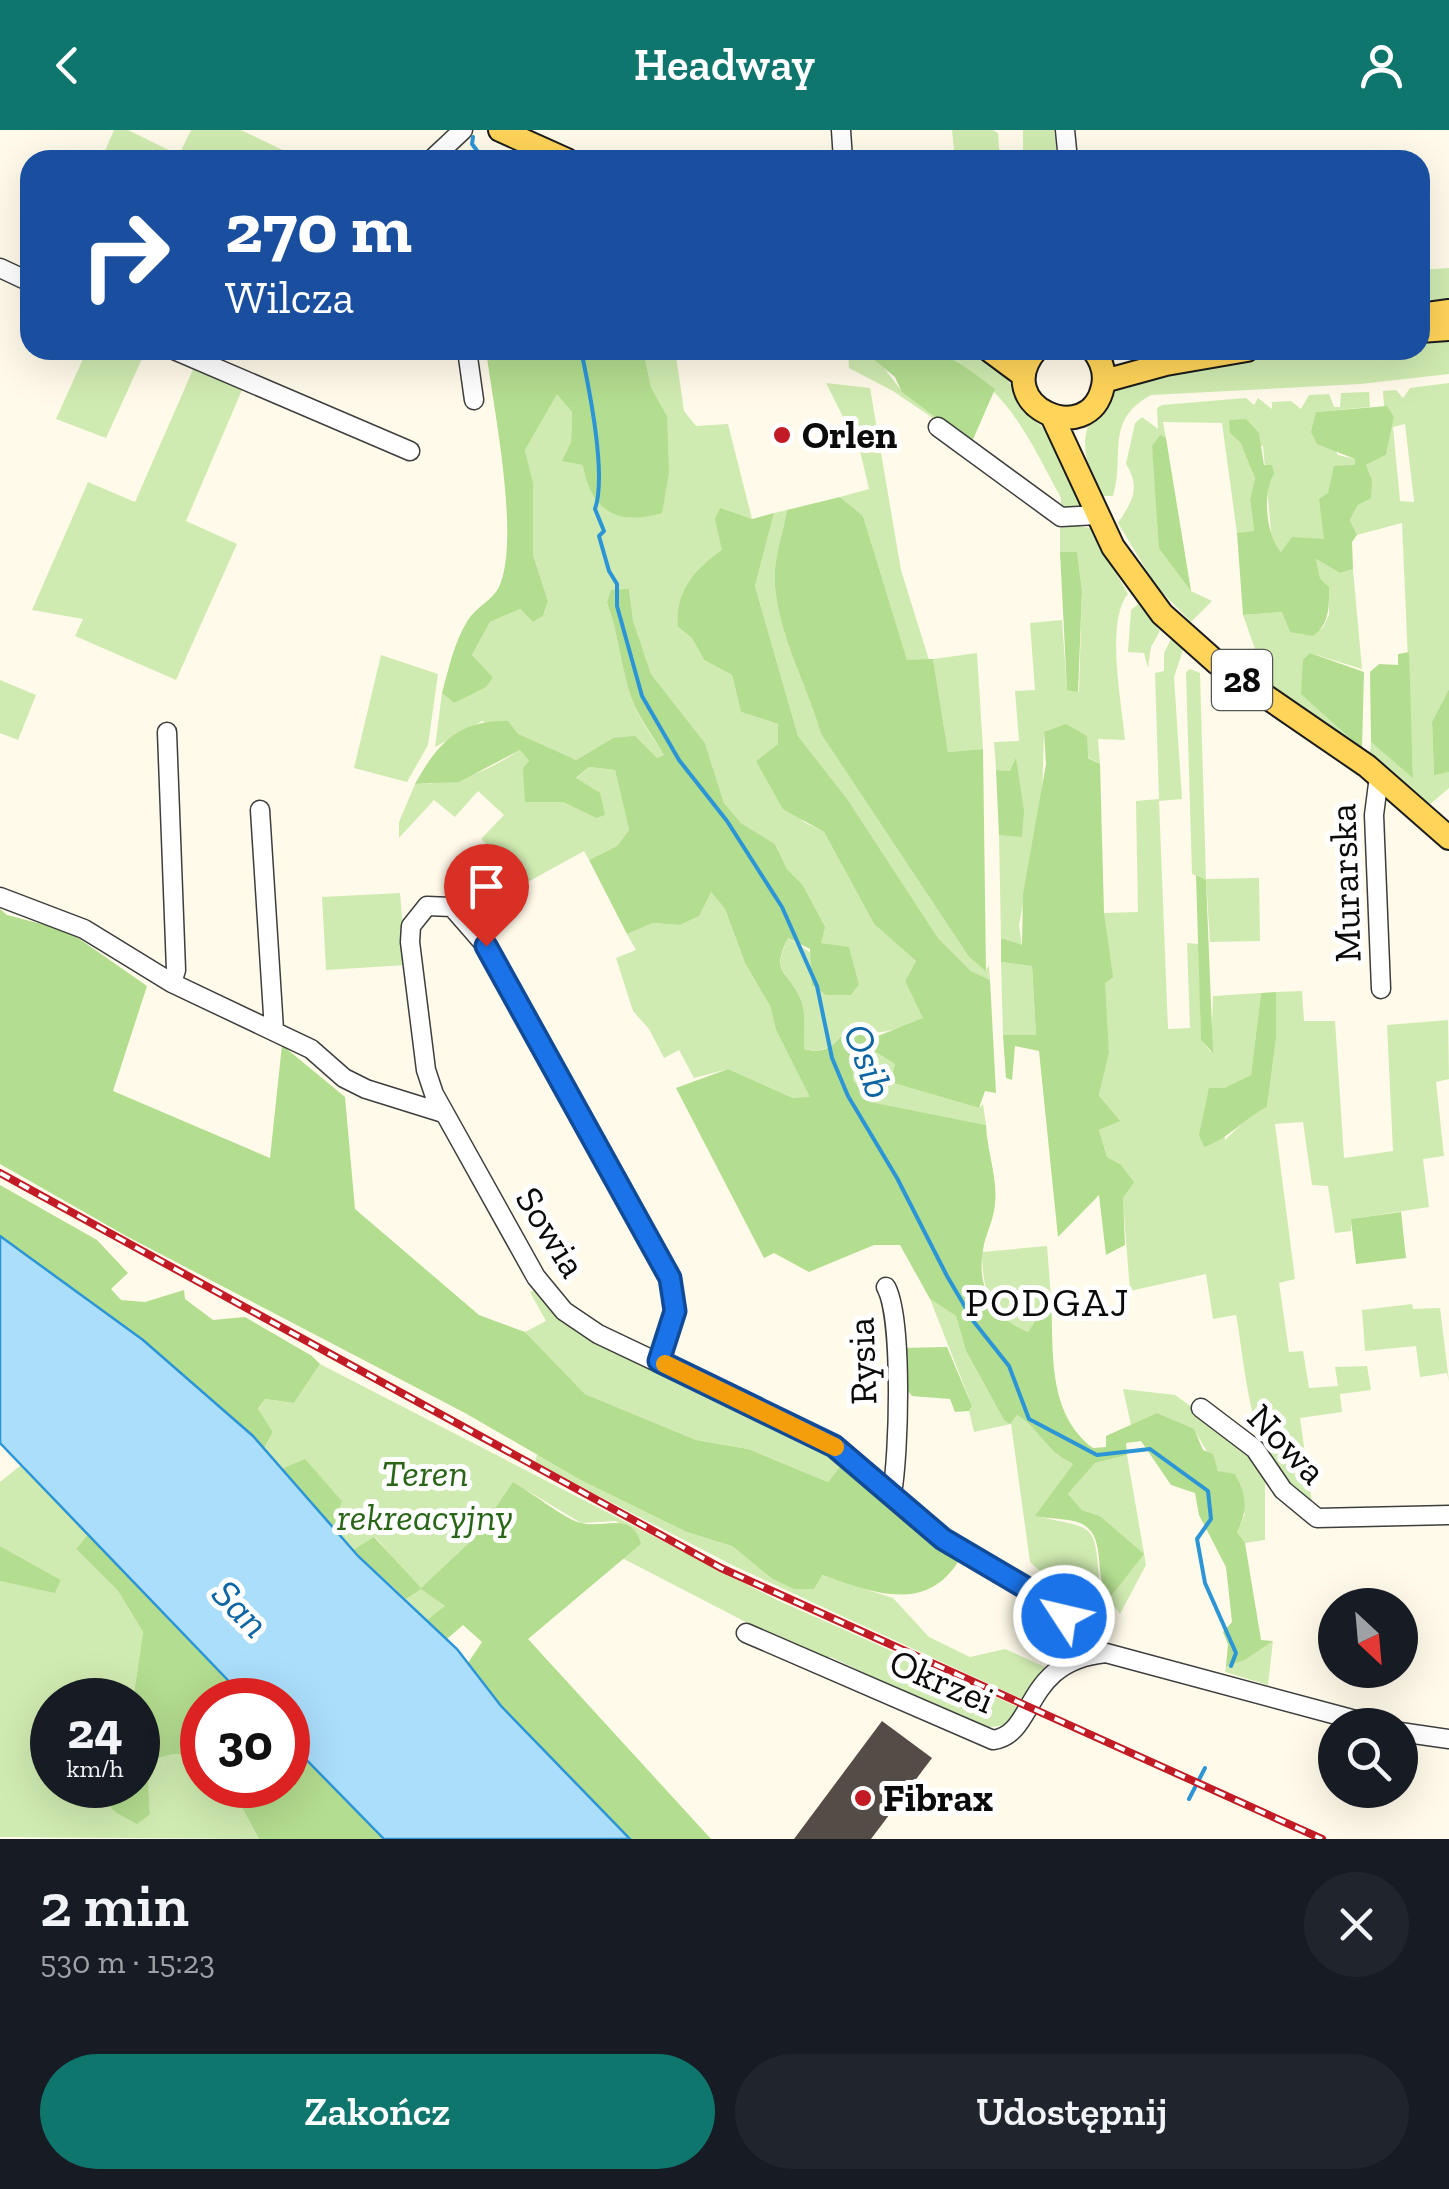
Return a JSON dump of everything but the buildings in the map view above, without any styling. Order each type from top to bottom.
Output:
[{"type":"main road","points":[[500,130],[545,150]]},
{"type":"main road","points":[[1002,360],[1024,376],[1027,360]]},
{"type":"main road","points":[[1052,416],[1083,414],[1098,400],[1099,363],[1166,364],[1189,360]]},
{"type":"main road","name":"28","points":[[1024,376],[1031,401],[1052,416],[1097,515],[1136,583],[1183,635],[1379,776],[1449,838]]},
{"type":"main road","name":"28","points":[[1083,414],[1078,435],[1083,480]]},
{"type":"street","points":[[442,150],[464,130]]},
{"type":"street","points":[[198,360],[410,450]]},
{"type":"street","points":[[468,360],[474,400]]},
{"type":"street","points":[[938,427],[1061,517],[1097,515]]},
{"type":"street","points":[[168,732],[176,970],[172,984]]},
{"type":"street","name":"Murarska","points":[[1379,776],[1374,815],[1381,989]]},
{"type":"street","points":[[260,810],[274,1030]]},
{"type":"street","points":[[0,897],[84,928],[172,984],[312,1049],[344,1078],[366,1089],[443,1113]]},
{"type":"street","name":"Sowia","points":[[659,1361],[675,1311],[670,1278],[486,946],[458,912],[439,904],[427,906],[411,926],[426,1070],[443,1113],[554,1302],[598,1334],[817,1436],[892,1492],[943,1539],[1055,1605],[1086,1655]]},
{"type":"street","name":"Rysia","points":[[886,1287],[896,1307],[899,1432],[892,1492]]},
{"type":"street","name":"Nowa","points":[[1201,1408],[1255,1449],[1283,1490],[1317,1518],[1449,1515]]},
{"type":"street","name":"Okrzei","points":[[746,1633],[993,1740],[1012,1734],[1019,1726],[1041,1684],[1052,1672],[1086,1655]]},
{"type":"street","points":[[1086,1655],[1116,1655],[1318,1710]]},
{"type":"street","points":[[1418,1735],[1449,1739]]},
{"type":"green space","points":[[114,130],[128,130],[169,150],[105,150]]},
{"type":"green space","points":[[191,130],[241,130],[283,150],[181,150]]},
{"type":"green space","points":[[952,130],[998,133],[999,150],[954,150]]},
{"type":"green space","points":[[1023,130],[1054,130],[1057,150],[1023,150]]},
{"type":"green space","points":[[1449,268],[1449,304],[1430,306],[1430,269]]},
{"type":"green space","points":[[1449,337],[1449,374],[1360,384],[1151,395],[1136,405],[1121,428],[1113,496],[1099,496],[1085,439],[1092,416],[1110,387],[1233,360],[1430,360],[1430,339]]},
{"type":"green space","points":[[83,360],[141,360],[106,438],[56,419]]},
{"type":"green space","points":[[487,360],[645,360],[651,387],[667,416],[669,473],[662,513],[632,517],[609,511],[592,494],[583,465],[562,461],[571,442],[572,412],[557,394],[525,450],[533,482],[533,555],[548,601],[543,616],[533,622],[520,609],[490,622],[472,655],[493,677],[486,687],[454,703],[442,693],[455,646],[471,615],[496,592],[505,565],[506,506]]},
{"type":"green space","points":[[645,360],[677,360],[684,411],[696,426],[728,424],[752,519],[721,509],[722,550],[678,627],[692,638],[704,660],[732,675],[741,712],[778,724],[778,744],[756,761],[804,822],[824,832],[874,924],[916,961],[905,981],[924,1018],[904,1027],[877,1032],[846,1029],[829,1047],[804,1049],[802,1004],[781,966],[788,938],[859,984],[849,948],[821,943],[802,884],[787,869],[775,844],[741,823],[724,803],[705,743],[651,674],[633,620],[629,589],[607,603],[632,700],[665,755],[657,759],[613,738],[576,760],[482,721],[435,747],[442,693],[454,703],[493,677],[472,655],[490,622],[520,609],[533,622],[543,616],[548,601],[533,555],[533,482],[525,450],[557,393],[572,412],[571,442],[667,416],[651,387]]},
{"type":"green space","points":[[849,360],[877,360],[908,396],[971,444],[893,391],[849,368]]},
{"type":"green space","points":[[874,360],[954,360],[995,389],[971,444],[902,392],[895,377]]},
{"type":"green space","points":[[948,360],[983,360],[1003,372],[1028,414],[1055,439],[1082,510],[1061,510],[1061,498],[1009,409],[975,375]]},
{"type":"green space","points":[[195,365],[245,383],[186,521],[237,544],[176,680],[75,636],[83,619],[32,610],[88,482],[135,502]]},
{"type":"green space","points":[[826,383],[870,388],[901,570],[929,660],[907,661],[863,516],[840,497],[869,489],[860,451]]},
{"type":"green space","points":[[1449,383],[1449,689],[1432,722],[1434,774],[1449,772],[1449,788],[1428,806],[1370,754],[1371,742],[1413,776],[1402,523],[1357,535],[1350,520],[1372,480],[1366,465],[1386,455],[1394,417],[1384,406],[1383,391],[1396,390],[1403,398],[1410,388]],"holes":[[[1405,424],[1414,502],[1400,501],[1393,427]]]},
{"type":"green space","points":[[1369,392],[1370,407],[1316,412],[1338,455],[1355,459],[1355,465],[1325,539],[1281,552],[1272,542],[1263,446],[1240,442],[1255,478],[1250,499],[1254,532],[1237,533],[1222,423],[1163,422],[1166,438],[1160,436],[1152,446],[1156,486],[1191,591],[1212,601],[1191,622],[1156,586],[1118,523],[1133,495],[1133,480],[1126,464],[1135,423],[1142,417],[1158,429],[1157,408],[1162,405],[1246,398],[1254,405],[1258,398],[1272,409],[1272,402],[1291,401],[1301,409],[1309,395],[1329,394],[1334,407],[1340,407],[1341,393]]},
{"type":"green space","points":[[1387,406],[1394,417],[1386,455],[1366,465],[1372,480],[1371,498],[1358,505],[1350,520],[1357,535],[1352,542],[1353,569],[1340,573],[1316,559],[1320,578],[1329,587],[1323,626],[1313,636],[1290,632],[1282,612],[1243,615],[1237,533],[1254,531],[1250,499],[1255,478],[1240,442],[1230,433],[1229,420],[1246,419],[1259,433],[1264,465],[1272,465],[1267,514],[1281,552],[1292,537],[1324,539],[1319,499],[1328,493],[1334,466],[1355,465],[1355,459],[1317,444],[1311,432],[1316,412]]},
{"type":"green space","points":[[1160,435],[1166,438],[1191,591],[1159,548],[1152,446]]},
{"type":"green space","points":[[840,497],[863,516],[907,660],[933,659],[948,752],[983,749],[986,971],[969,957],[821,734],[782,625],[774,578],[787,510]]},
{"type":"green space","points":[[720,508],[752,519],[774,513],[755,586],[798,736],[848,800],[938,938],[971,971],[990,980],[996,1093],[985,1091],[979,1108],[890,1082],[895,1064],[874,1051],[854,1062],[853,1080],[871,1102],[986,1125],[996,1194],[983,1250],[985,1289],[1006,1319],[1028,1332],[1051,1297],[1056,1379],[1067,1417],[1078,1434],[1093,1448],[1106,1447],[1106,1436],[1157,1413],[1194,1429],[1203,1450],[1213,1454],[1218,1471],[1235,1474],[1245,1503],[1237,1532],[1245,1543],[1261,1640],[1273,1641],[1245,1660],[1226,1667],[1228,1644],[1223,1632],[1232,1622],[1226,1567],[1199,1515],[1195,1493],[1171,1485],[1141,1441],[1126,1443],[1127,1455],[1095,1463],[1068,1494],[1082,1510],[1100,1516],[1144,1554],[1109,1599],[1091,1531],[1074,1521],[1035,1516],[1073,1464],[1017,1415],[1010,1424],[1004,1420],[966,1351],[956,1316],[930,1299],[900,1245],[874,1245],[809,1272],[774,1253],[764,1258],[676,1088],[728,1069],[793,1098],[810,1097],[776,1030],[770,1006],[745,963],[725,909],[711,892],[699,916],[679,925],[653,923],[627,934],[589,860],[617,846],[629,830],[615,770],[589,767],[576,778],[600,793],[605,815],[596,818],[563,802],[525,802],[523,768],[529,761],[520,750],[459,782],[415,784],[451,737],[491,722],[508,721],[518,734],[576,760],[613,738],[635,736],[657,758],[664,755],[632,700],[607,603],[611,590],[629,589],[633,620],[651,674],[705,743],[724,803],[741,823],[775,844],[825,927],[821,943],[849,947],[859,984],[851,995],[826,995],[812,985],[810,949],[788,938],[781,965],[802,1004],[804,1049],[818,1051],[829,1047],[846,1029],[878,1036],[923,1018],[905,981],[916,961],[874,924],[824,832],[783,809],[756,761],[778,744],[778,724],[741,712],[732,675],[704,660],[692,638],[678,627],[683,592],[703,565],[722,550],[715,519]]},
{"type":"green space","points":[[787,510],[775,587],[788,643],[821,734],[969,957],[986,970],[989,965],[990,980],[971,971],[938,938],[848,800],[798,736],[755,586],[774,513]]},
{"type":"green space","points":[[1060,528],[1090,528],[1128,594],[1117,623],[1116,643],[1125,740],[1098,739],[1100,764],[1044,732],[1042,805],[1019,925],[1022,946],[1001,938],[999,835],[1022,836],[1010,771],[996,770],[994,742],[1019,741],[1015,691],[1035,690],[1030,623],[1062,620],[1067,689],[1079,692],[1082,591],[1077,552],[1060,552]]},
{"type":"green space","points":[[1060,552],[1077,552],[1082,591],[1078,692],[1067,690]]},
{"type":"green space","points":[[1316,559],[1340,573],[1353,569],[1362,669],[1310,653],[1301,693],[1362,749],[1252,672],[1255,649],[1243,615],[1283,612],[1322,629],[1329,615],[1329,587],[1320,578]]},
{"type":"green space","points":[[1138,604],[1160,631],[1151,647],[1148,668],[1144,653],[1128,652],[1131,610]]},
{"type":"green space","points":[[1171,639],[1183,650],[1174,677],[1182,799],[1159,801],[1168,1029],[1190,1028],[1187,943],[1199,944],[1201,1040],[1211,1052],[1213,996],[1261,993],[1251,1075],[1224,1088],[1225,1140],[1251,1115],[1267,1107],[1276,1039],[1276,992],[1302,991],[1304,1021],[1335,1021],[1344,1158],[1393,1151],[1387,1025],[1448,1020],[1449,1079],[1436,1082],[1444,1156],[1423,1159],[1429,1207],[1352,1219],[1351,1231],[1335,1233],[1328,1186],[1312,1185],[1303,1122],[1275,1124],[1295,1279],[1279,1283],[1289,1352],[1303,1351],[1309,1388],[1338,1386],[1335,1367],[1367,1366],[1371,1390],[1340,1394],[1342,1412],[1300,1418],[1313,1509],[1292,1492],[1264,1448],[1249,1395],[1236,1315],[1213,1319],[1206,1274],[1130,1291],[1120,1164],[1107,1157],[1099,1130],[1119,1121],[1099,1097],[1109,1053],[1103,1002],[1104,913],[1138,912],[1136,801],[1159,799],[1155,673],[1164,671],[1164,653]]},
{"type":"green space","points":[[1409,652],[1413,778],[1371,742],[1370,672],[1379,664],[1398,665],[1398,654]]},
{"type":"green space","points":[[977,653],[983,749],[948,752],[933,659]]},
{"type":"green space","points":[[1310,653],[1364,672],[1362,749],[1301,694],[1303,660]]},
{"type":"green space","points":[[381,655],[438,674],[428,745],[407,782],[354,768]]},
{"type":"green space","points":[[1190,669],[1200,673],[1206,879],[1259,878],[1260,941],[1210,942],[1206,880],[1192,874],[1186,672]]},
{"type":"green space","points":[[0,680],[36,695],[18,740],[0,733]]},
{"type":"green space","points":[[1449,689],[1449,772],[1434,775],[1432,722]]},
{"type":"green space","points":[[1066,724],[1087,736],[1088,758],[1100,764],[1104,913],[1113,977],[1105,983],[1109,1053],[1099,1096],[1120,1121],[1099,1130],[1107,1157],[1120,1164],[1134,1182],[1123,1198],[1125,1245],[1106,1255],[1099,1195],[1058,1237],[1039,1051],[1015,1046],[1012,1080],[1006,1078],[1003,1035],[1036,1035],[1032,966],[1001,962],[1001,938],[1022,945],[1023,894],[1046,764],[1044,732]]},
{"type":"green space","points":[[520,750],[563,802],[596,818],[576,779],[589,767],[615,770],[629,830],[617,846],[589,860],[584,851],[526,883],[481,839],[504,815],[478,791],[455,817],[434,800],[399,838],[399,822],[415,784],[470,776]]},
{"type":"green space","points":[[1016,758],[1024,811],[1022,837],[999,835],[996,770],[1010,771]]},
{"type":"green space","points":[[1196,875],[1206,880],[1213,1053],[1201,1040]]},
{"type":"green space","points":[[711,892],[725,909],[745,963],[770,1006],[776,1030],[811,1098],[793,1098],[728,1069],[694,1078],[679,1050],[664,1058],[649,1029],[633,1011],[616,958],[636,950],[627,934],[653,923],[679,925]]},
{"type":"green space","points":[[400,893],[406,965],[326,970],[322,897]]},
{"type":"green space","points":[[0,909],[7,915],[68,931],[147,986],[113,1091],[270,1158],[282,1045],[345,1097],[355,1209],[479,1315],[525,1332],[585,1394],[696,1440],[748,1449],[828,1482],[845,1460],[857,1478],[958,1562],[929,1589],[912,1594],[877,1592],[822,1575],[814,1589],[794,1589],[771,1578],[732,1546],[687,1532],[581,1480],[465,1413],[128,1237],[0,1164]]},
{"type":"green space","points":[[1001,962],[1032,966],[1036,1036],[1003,1035]]},
{"type":"green space","points":[[1276,992],[1276,1039],[1267,1107],[1204,1147],[1199,1135],[1209,1088],[1224,1088],[1251,1075],[1261,993]]},
{"type":"green space","points":[[874,1051],[895,1064],[890,1082],[979,1108],[983,1104],[986,1125],[871,1102],[853,1080],[854,1062]]},
{"type":"green space","points":[[0,1185],[97,1240],[128,1273],[111,1289],[121,1300],[145,1302],[184,1290],[185,1299],[213,1320],[245,1317],[312,1356],[320,1364],[294,1403],[265,1399],[258,1409],[273,1432],[264,1448],[143,1340],[0,1236]]},
{"type":"green space","points":[[1401,1212],[1406,1258],[1356,1264],[1351,1219]]},
{"type":"green space","points":[[1047,1246],[1051,1297],[1028,1332],[1005,1319],[991,1301],[982,1252]]},
{"type":"green space","points":[[537,1289],[600,1345],[621,1355],[623,1351],[845,1460],[828,1482],[748,1449],[696,1440],[585,1394],[525,1332],[546,1321],[530,1292]]},
{"type":"green space","points":[[930,1299],[956,1316],[966,1351],[1004,1420],[1017,1415],[1073,1464],[1036,1516],[1089,1532],[1096,1550],[1100,1587],[1051,1581],[1030,1562],[1011,1424],[974,1432],[969,1411],[972,1406]]},
{"type":"green space","points":[[1412,1304],[1413,1309],[1440,1308],[1449,1382],[1447,1373],[1420,1377],[1416,1346],[1365,1351],[1362,1310]]},
{"type":"green space","points":[[947,1347],[972,1406],[969,1411],[955,1412],[950,1399],[912,1396],[905,1387],[900,1348]]},
{"type":"green space","name":"Teren rekreacyjny","points":[[320,1364],[777,1600],[1020,1708],[1010,1725],[979,1728],[831,1657],[817,1659],[622,1558],[641,1544],[616,1521],[581,1523],[513,1482],[475,1537],[421,1588],[446,1607],[427,1620],[406,1599],[420,1589],[375,1537],[353,1550],[334,1529],[342,1501],[305,1460],[281,1469],[264,1448],[273,1432],[258,1410],[265,1399],[294,1403]]},
{"type":"green space","points":[[1123,1389],[1175,1395],[1245,1445],[1243,1452],[1265,1471],[1265,1540],[1245,1543],[1237,1532],[1245,1514],[1194,1430],[1157,1413],[1131,1425]]},
{"type":"green space","points":[[537,1454],[687,1532],[732,1546],[771,1578],[814,1589],[821,1575],[893,1598],[929,1637],[970,1657],[1005,1649],[1045,1667],[1024,1700],[734,1566],[535,1463]]},
{"type":"green space","points":[[1127,1455],[1146,1565],[1120,1614],[1109,1599],[1143,1554],[1100,1516],[1082,1510],[1068,1494],[1095,1463]]},
{"type":"green space","points":[[305,1459],[342,1501],[334,1529],[281,1469]]},
{"type":"green space","points":[[21,1465],[88,1534],[76,1549],[118,1591],[143,1632],[136,1678],[30,1678],[30,1808],[111,1808],[115,1812],[150,1814],[150,1808],[160,1808],[160,1758],[180,1754],[180,1808],[242,1808],[259,1839],[0,1837],[0,1581],[55,1592],[61,1580],[0,1546],[0,1482]]},
{"type":"green space","points":[[513,1482],[581,1523],[624,1524],[637,1534],[641,1544],[528,1639],[711,1839],[630,1839],[501,1706],[468,1663],[482,1642],[463,1625],[447,1639],[427,1620],[445,1606],[421,1589],[406,1599],[353,1550],[374,1537],[421,1588],[475,1537]]},
{"type":"green space","points":[[88,1534],[226,1678],[180,1678],[180,1754],[160,1758],[160,1678],[136,1678],[143,1632],[118,1591],[76,1549]]},
{"type":"green space","points":[[0,1546],[61,1580],[55,1593],[0,1581]]},
{"type":"green space","points":[[1273,1641],[1268,1685],[1225,1672],[1226,1667],[1245,1660]]},
{"type":"green space","points":[[310,1763],[384,1839],[259,1839],[242,1808],[310,1808]]},
{"type":"green space","points":[[111,1808],[150,1808],[150,1814],[137,1824]]},
{"type":"water","name":"San","points":[[0,1236],[143,1340],[253,1436],[358,1556],[457,1649],[501,1706],[630,1839],[384,1839],[310,1763],[310,1678],[226,1678],[0,1443]]},
{"type":"waterway","name":"Osib","points":[[473,137],[476,150]]},
{"type":"waterway","name":"Osib","points":[[583,360],[598,454],[595,509],[604,531],[599,536],[617,584],[617,606],[642,696],[679,760],[727,821],[782,907],[817,986],[832,1058],[848,1096],[974,1322],[1009,1366],[1029,1419],[1097,1455],[1150,1449],[1208,1491],[1211,1519],[1197,1539],[1205,1583],[1236,1653],[1231,1666]]},
{"type":"waterway","name":"Osib","points":[[1189,1799],[1205,1768]]},
{"type":"railway","points":[[0,1173],[721,1568],[1322,1839]]},
{"type":"slow traffic","points":[[665,1364],[835,1447]]},
{"type":"place","name":"Orlen","points":[[782,435]]},
{"type":"place","name":"Fibrax","points":[[863,1798]]},
{"type":"district","name":"PODGAJ","points":[[1048,1302]]},
{"type":"route","points":[[486,946],[670,1278],[675,1311],[659,1361],[834,1446],[943,1539],[1055,1605],[1064,1616]]}]
